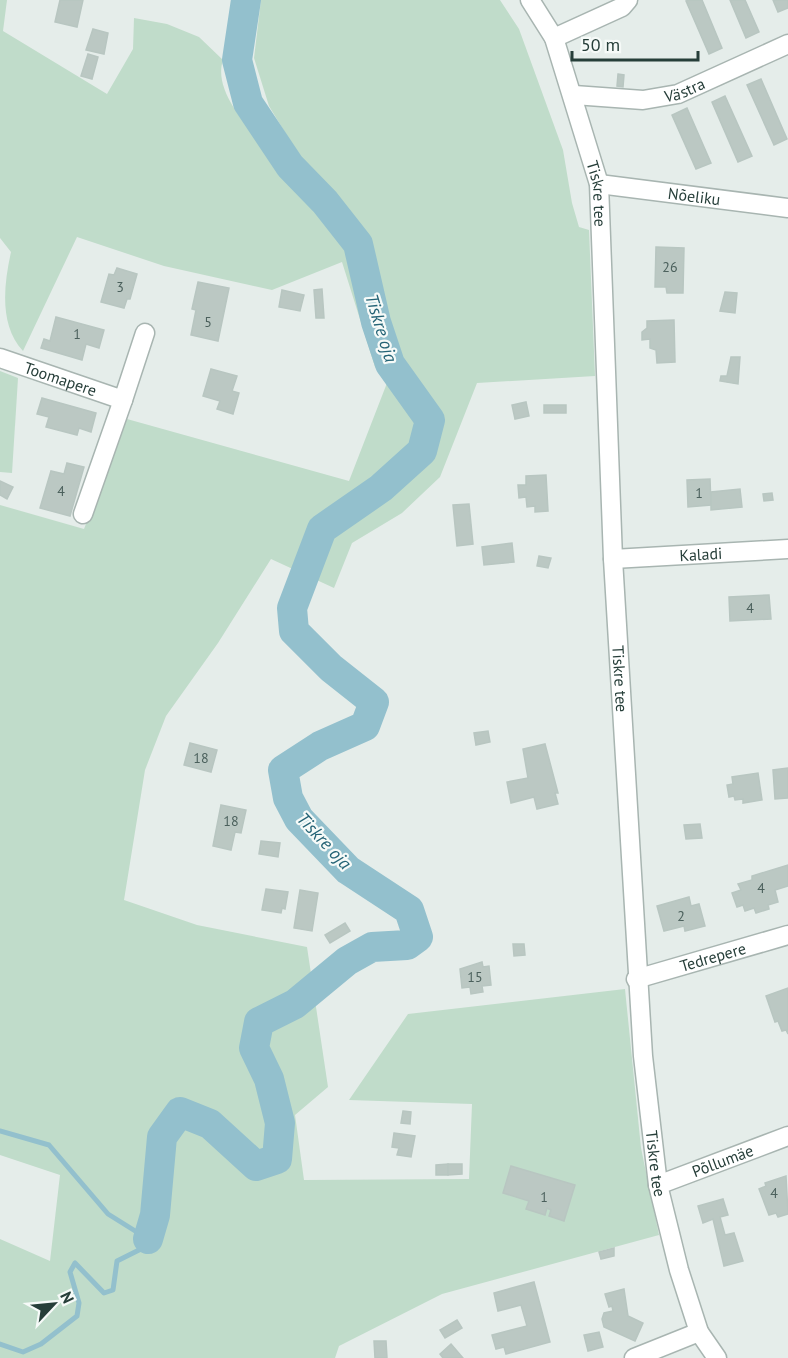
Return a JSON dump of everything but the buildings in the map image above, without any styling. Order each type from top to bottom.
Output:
[{"type":"street","name":"Tiskre tee","points":[[530,0],[554,38],[574,95],[600,184],[613,559],[636,979],[658,1185],[679,1270],[699,1332],[717,1358]]},
{"type":"street","points":[[554,38],[622,7],[628,0]]},
{"type":"street","name":"Västra","points":[[574,95],[642,100],[678,94],[788,44]]},
{"type":"street","name":"Nõeliku","points":[[600,184],[788,208]]},
{"type":"street","points":[[83,513],[145,333]]},
{"type":"street","name":"Toomapere","points":[[0,358],[123,400]]},
{"type":"street","name":"Kaladi","points":[[613,559],[788,549]]},
{"type":"street","name":"Tedrepere","points":[[636,979],[788,935]]},
{"type":"street","name":"Põllumäe","points":[[658,1185],[788,1136]]},
{"type":"street","points":[[634,1358],[699,1332]]},
{"type":"green space","points":[[0,0],[7,0],[3,31],[107,94],[133,49],[134,18],[167,24],[199,37],[223,60],[221,71],[227,95],[240,117],[263,146],[295,149],[269,106],[254,58],[261,0],[500,0],[519,29],[563,150],[572,203],[579,227],[589,230],[595,376],[477,383],[440,477],[402,513],[352,543],[334,588],[271,559],[218,643],[166,716],[145,770],[124,900],[197,925],[307,947],[328,1087],[295,1115],[304,1180],[469,1179],[472,1104],[349,1100],[408,1014],[625,989],[641,1148],[659,1235],[442,1294],[339,1346],[335,1358],[0,1358],[0,1239],[50,1261],[60,1175],[0,1155],[0,505],[84,529],[127,419],[349,481],[387,383],[375,367],[342,262],[272,290],[164,266],[77,237],[23,351],[10,330],[7,318],[5,293],[11,252],[0,238]]},
{"type":"green space","points":[[0,371],[18,378],[12,473],[0,472]]},
{"type":"waterway","name":"Tiskre oja","points":[[148,1239],[155,1215],[162,1137],[180,1112],[210,1124],[256,1166],[277,1159],[280,1123],[269,1079],[254,1048],[259,1022],[295,1004],[347,961],[372,947],[407,945],[418,937],[409,910],[348,870],[299,819],[288,798],[283,770],[320,746],[365,726],[374,702],[331,668],[294,631],[292,608],[322,529],[381,488],[422,451],[430,420],[390,364],[376,322],[358,244],[325,202],[290,166],[248,103],[237,60],[246,0]]},
{"type":"waterway","name":"Tiskre oja","points":[[0,1131],[49,1145],[108,1214],[148,1239],[143,1248],[117,1261],[113,1290],[104,1293],[75,1263],[70,1272],[79,1303],[77,1316],[41,1344],[23,1352],[0,1344]]}]
